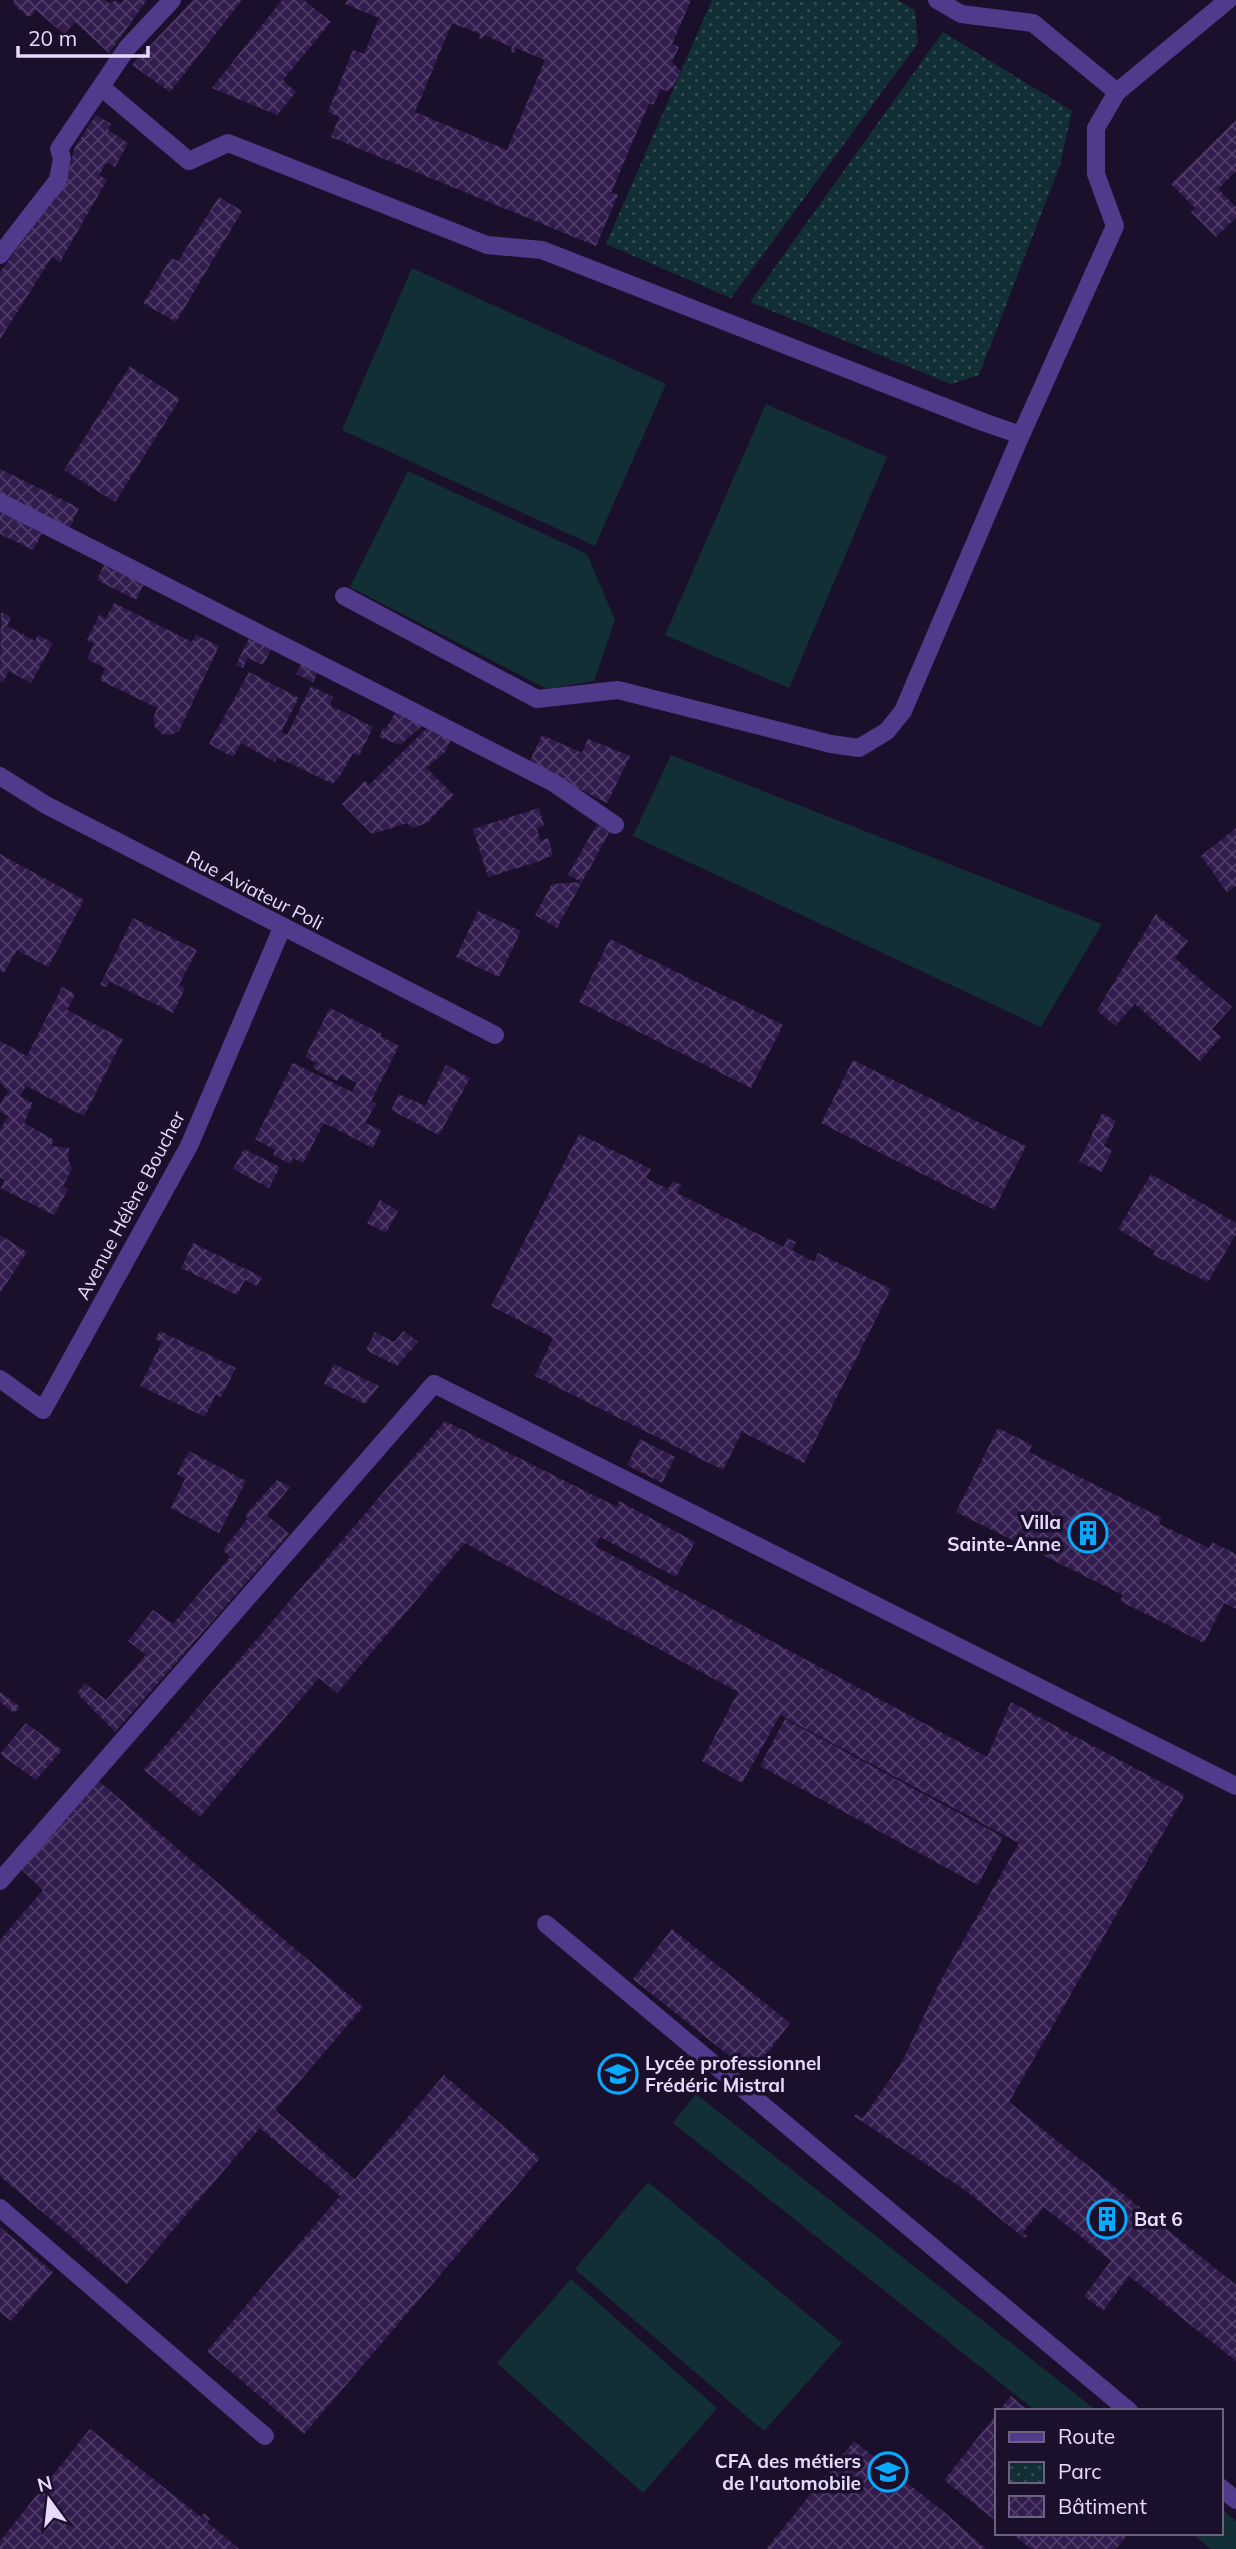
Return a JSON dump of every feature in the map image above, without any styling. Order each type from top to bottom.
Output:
[{"type":"street","points":[[0,255],[58,180],[62,158],[59,149],[127,48],[172,0]]},
{"type":"street","points":[[937,0],[961,14],[1032,23],[1117,92]]},
{"type":"street","points":[[344,596],[537,699],[618,690],[831,744],[859,748],[887,731],[903,710],[1021,435],[1115,226],[1096,174],[1096,128],[1117,92],[1228,0]]},
{"type":"street","points":[[101,87],[189,161],[229,143],[487,245],[542,250],[1021,435]]},
{"type":"street","points":[[0,502],[554,783],[615,825]]},
{"type":"street","name":"Rue Aviateur Poli","points":[[0,776],[46,805],[495,1035]]},
{"type":"street","name":"Avenue Hélène Boucher","points":[[0,1379],[43,1410],[189,1146],[282,928]]},
{"type":"street","points":[[0,1881],[434,1384],[1236,1786]]},
{"type":"street","points":[[546,1924],[1127,2409]]},
{"type":"street","points":[[0,2208],[265,2436]]},
{"type":"street","points":[[1222,2489],[1236,2500]]},
{"type":"green space","points":[[712,0],[897,0],[915,10],[918,43],[731,298],[606,244]]},
{"type":"green space","points":[[943,32],[1072,111],[1060,165],[979,375],[951,384],[750,302]]},
{"type":"green space","points":[[412,268],[666,384],[595,546],[342,430]]},
{"type":"green space","points":[[766,404],[887,457],[789,688],[665,635]]},
{"type":"green space","points":[[408,471],[587,554],[615,620],[594,681],[547,689],[350,587]]},
{"type":"green space","points":[[671,755],[1102,924],[1041,1027],[633,836]]},
{"type":"green space","points":[[696,2094],[1094,2409],[1033,2409],[673,2123]]},
{"type":"green space","points":[[648,2182],[842,2343],[764,2431],[575,2269]]},
{"type":"green space","points":[[571,2279],[717,2408],[643,2493],[497,2363]]},
{"type":"green space","points":[[1222,2510],[1236,2521],[1236,2549],[1211,2549],[1194,2535],[1222,2535]]},
{"type":"building","points":[[14,0],[105,0],[110,4],[115,0],[121,4],[124,0],[147,0],[109,53],[75,22],[64,34],[36,10],[31,16],[27,16],[13,4]]},
{"type":"building","points":[[193,0],[242,0],[170,92],[132,65]]},
{"type":"building","points":[[282,0],[304,0],[331,22],[283,80],[296,92],[277,115],[212,88]]},
{"type":"building","points":[[348,0],[691,0],[672,44],[679,47],[672,62],[681,71],[672,88],[667,91],[661,89],[653,105],[649,103],[611,193],[618,195],[596,246],[331,137],[339,117],[328,112],[353,50],[364,54],[379,18],[345,4]],"holes":[[[452,23],[480,34],[479,38],[483,39],[484,35],[512,47],[511,51],[514,53],[516,48],[545,60],[507,150],[415,112]]]},
{"type":"building","points":[[96,115],[111,124],[108,130],[128,143],[115,167],[107,162],[99,175],[107,180],[60,262],[52,257],[0,339],[0,272],[65,184],[75,147]]},
{"type":"building","points":[[1236,120],[1236,171],[1218,189],[1236,207],[1236,218],[1216,237],[1191,212],[1195,208],[1171,184]]},
{"type":"building","points":[[219,197],[242,211],[176,322],[143,303],[171,258],[178,261]]},
{"type":"building","points":[[130,366],[180,399],[115,502],[64,470]]},
{"type":"building","points":[[0,469],[79,508],[69,529],[0,494]]},
{"type":"building","points":[[0,512],[42,534],[33,550],[0,534]]},
{"type":"building","points":[[104,565],[144,584],[136,600],[97,580]]},
{"type":"building","points":[[114,603],[192,642],[196,635],[219,646],[179,731],[171,735],[162,734],[155,727],[153,719],[157,708],[100,680],[105,668],[87,659],[94,644],[87,640],[99,615],[106,618]]},
{"type":"building","points":[[1,612],[11,617],[7,626],[35,641],[38,635],[53,643],[31,683],[9,671],[3,682],[0,681]]},
{"type":"building","points":[[249,638],[272,648],[263,665],[248,658],[243,668],[236,665]]},
{"type":"building","points":[[302,663],[318,672],[313,682],[296,674]]},
{"type":"building","points":[[249,672],[299,698],[281,732],[287,735],[311,686],[333,697],[330,705],[373,727],[359,756],[353,753],[333,784],[277,757],[275,762],[241,743],[233,757],[209,744]]},
{"type":"building","points":[[396,711],[423,725],[400,745],[379,737]]},
{"type":"building","points":[[428,727],[451,739],[446,751],[426,768],[454,795],[427,823],[412,828],[407,823],[372,834],[342,804],[365,781],[369,785]]},
{"type":"building","points":[[542,735],[582,753],[588,739],[630,756],[607,803],[529,763]]},
{"type":"building","points":[[539,808],[544,825],[537,829],[540,841],[548,838],[553,855],[488,877],[473,829]]},
{"type":"building","points":[[597,824],[609,833],[582,882],[568,875]]},
{"type":"building","points":[[1236,828],[1236,886],[1227,892],[1201,856]]},
{"type":"building","points":[[0,854],[84,900],[48,967],[17,950],[4,973],[0,971]]},
{"type":"building","points":[[582,882],[557,928],[535,915],[552,884]]},
{"type":"building","points":[[478,911],[521,931],[499,977],[456,957]]},
{"type":"building","points":[[1156,914],[1188,941],[1175,958],[1232,1007],[1212,1029],[1221,1037],[1200,1061],[1135,1004],[1115,1026],[1097,1010]]},
{"type":"building","points":[[133,918],[197,950],[179,985],[185,988],[173,1013],[109,981],[106,987],[100,985]]},
{"type":"building","points":[[610,939],[783,1025],[751,1088],[579,1002]]},
{"type":"building","points":[[62,987],[75,994],[67,1010],[123,1039],[84,1116],[26,1086],[20,1096],[33,1103],[24,1123],[54,1140],[51,1146],[69,1148],[68,1160],[72,1168],[63,1186],[68,1189],[54,1215],[0,1188],[5,1180],[0,1177],[0,1130],[8,1116],[0,1112],[0,1103],[9,1091],[0,1083],[0,1041],[27,1056]]},
{"type":"building","points":[[330,1008],[382,1034],[381,1036],[399,1046],[371,1101],[376,1104],[365,1123],[381,1130],[373,1148],[324,1123],[303,1163],[293,1158],[290,1164],[273,1155],[275,1150],[255,1139],[293,1063],[352,1092],[357,1083],[341,1075],[337,1081],[313,1068],[316,1063],[305,1057]]},
{"type":"building","points":[[853,1060],[1026,1146],[994,1210],[821,1123]]},
{"type":"building","points":[[446,1065],[470,1078],[439,1135],[391,1110],[399,1094],[425,1106]]},
{"type":"building","points":[[1102,1113],[1116,1121],[1104,1146],[1112,1150],[1102,1172],[1079,1162]]},
{"type":"building","points":[[579,1134],[651,1169],[646,1178],[668,1189],[673,1181],[681,1185],[677,1193],[784,1247],[787,1238],[796,1242],[792,1250],[814,1262],[818,1253],[891,1289],[804,1463],[742,1432],[723,1470],[535,1376],[553,1338],[491,1306]]},
{"type":"building","points":[[244,1149],[280,1167],[269,1188],[233,1169]]},
{"type":"building","points":[[1151,1174],[1236,1223],[1236,1234],[1208,1282],[1153,1255],[1155,1251],[1118,1229]]},
{"type":"building","points":[[380,1200],[398,1211],[386,1233],[367,1223]]},
{"type":"building","points":[[0,1235],[27,1252],[0,1293]]},
{"type":"building","points":[[193,1243],[262,1277],[257,1286],[245,1280],[237,1295],[181,1268]]},
{"type":"building","points":[[160,1331],[236,1368],[221,1397],[216,1394],[205,1417],[140,1386],[162,1342],[155,1339]]},
{"type":"building","points":[[404,1331],[418,1342],[397,1366],[366,1350],[375,1332],[394,1342]]},
{"type":"building","points":[[334,1364],[379,1386],[365,1404],[324,1384]]},
{"type":"building","points":[[445,1421],[617,1507],[619,1501],[695,1542],[676,1577],[600,1537],[595,1546],[987,1757],[1011,1702],[1185,1795],[1009,2102],[1236,2285],[1236,2361],[1129,2276],[1103,2311],[1084,2296],[1111,2261],[1044,2207],[1023,2232],[1027,2236],[1024,2238],[965,2190],[854,2116],[856,2114],[863,2118],[902,2062],[942,1978],[1019,1843],[780,1715],[742,1783],[702,1761],[738,1692],[465,1543],[337,1693],[319,1678],[201,1815],[144,1770]]},
{"type":"building","name":"Villa Sainte-Anne","points":[[998,1428],[1032,1445],[1029,1452],[1162,1518],[1159,1524],[1209,1548],[1212,1542],[1236,1554],[1236,1609],[1224,1603],[1204,1643],[1120,1601],[1123,1595],[956,1512]]},
{"type":"building","points":[[640,1439],[675,1457],[662,1483],[627,1465]]},
{"type":"building","points":[[189,1451],[246,1481],[219,1533],[171,1508],[185,1479],[177,1474]]},
{"type":"building","points":[[277,1480],[290,1487],[267,1515],[289,1534],[115,1732],[77,1693],[85,1683],[106,1700],[146,1655],[128,1641],[153,1610],[173,1624],[230,1557],[223,1550],[248,1518],[245,1515]]},
{"type":"building","points":[[0,1692],[20,1707],[14,1713],[0,1702]]},
{"type":"building","points":[[785,1719],[1003,1837],[978,1885],[760,1766]]},
{"type":"building","points":[[26,1723],[62,1750],[36,1780],[0,1754]]},
{"type":"building","points":[[95,1778],[363,2007],[275,2110],[355,2179],[444,2075],[540,2158],[304,2434],[207,2351],[340,2196],[260,2128],[127,2284],[0,2176],[0,1940],[43,1890],[19,1867]]},
{"type":"building","points":[[672,1929],[790,2023],[752,2074],[633,1979]]},
{"type":"building","points":[[0,2227],[53,2272],[11,2321],[0,2312]]},
{"type":"building","points":[[1011,2396],[1027,2409],[1001,2409]]},
{"type":"building","points":[[995,2416],[995,2520],[944,2480]]},
{"type":"building","points":[[90,2429],[201,2517],[204,2513],[210,2519],[207,2522],[239,2549],[0,2549],[0,2541]]},
{"type":"building","points":[[854,2441],[944,2512],[986,2549],[766,2549]]},
{"type":"building","points":[[1014,2535],[1127,2535],[1116,2549],[1031,2549]]},
{"type":"place","name":"Villa Sainte-Anne","points":[[1088,1533]]},
{"type":"place","name":"Lycée professionnel Frédéric Mistral","points":[[618,2074]]},
{"type":"place","name":"Bat 6","points":[[1107,2219]]},
{"type":"place","name":"CFA des métiers de l'automobile","points":[[888,2472]]}]
